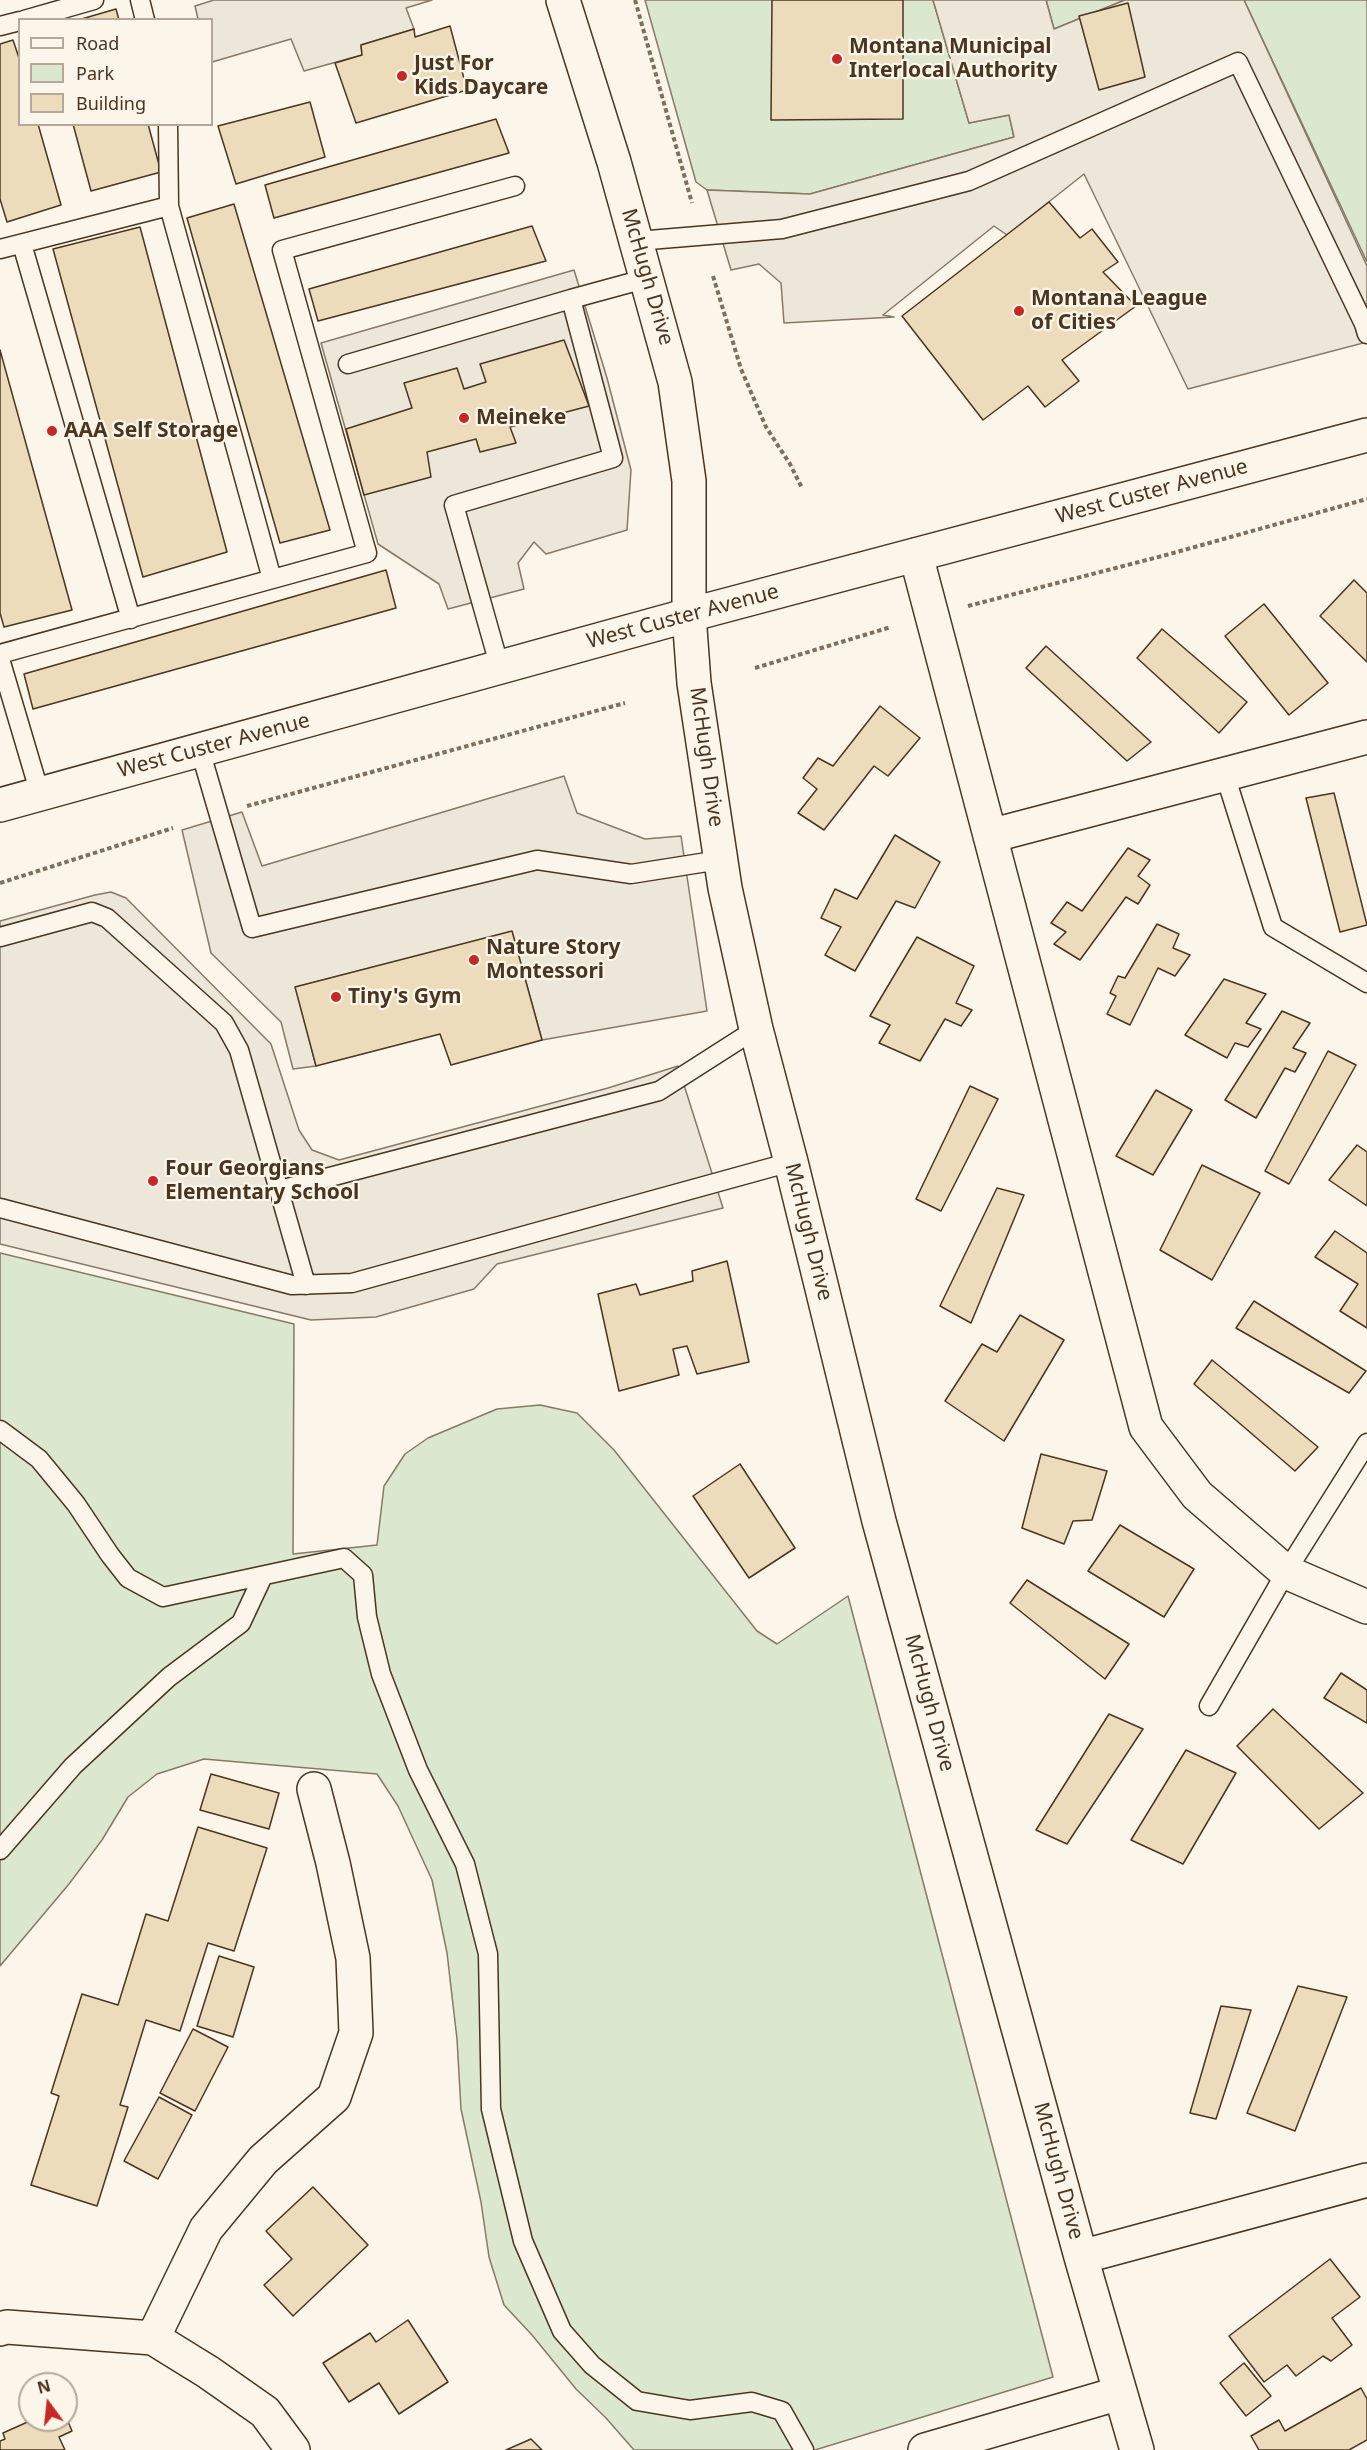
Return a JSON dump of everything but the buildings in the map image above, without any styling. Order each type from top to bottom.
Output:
[{"type":"street","name":"McHugh Drive","points":[[563,0],[648,278],[675,382],[689,481],[690,615],[694,683],[720,860],[756,1029],[879,1521],[1081,2257],[1137,2450]]},
{"type":"street","name":"West Custer Avenue","points":[[0,805],[690,615],[1367,435]]},
{"type":"street","points":[[916,555],[1146,1427],[1197,1495],[1286,1572],[1367,1607]]},
{"type":"street","points":[[990,836],[1367,737]]},
{"type":"street","points":[[153,2338],[206,2229],[263,2160],[334,2097],[356,2033],[353,1958],[333,1863],[314,1789]]},
{"type":"street","points":[[1081,2257],[1367,2180]]},
{"type":"street","points":[[0,2329],[7,2327],[153,2338],[208,2372],[265,2412],[293,2450]]},
{"type":"street","points":[[925,2450],[1120,2393]]},
{"type":"lane","points":[[29,18],[94,0]]},
{"type":"lane","points":[[140,0],[144,18]]},
{"type":"lane","points":[[0,26],[18,21]]},
{"type":"lane","points":[[637,241],[782,230],[969,181],[1238,62],[1367,334]]},
{"type":"lane","points":[[168,126],[169,206],[272,579]]},
{"type":"lane","points":[[40,794],[0,657],[367,553],[282,250],[516,186]]},
{"type":"lane","points":[[0,249],[169,206]]},
{"type":"lane","points":[[22,244],[131,619]]},
{"type":"lane","points":[[348,364],[648,278]]},
{"type":"lane","points":[[500,668],[454,505],[613,458],[571,299]]},
{"type":"lane","points":[[200,750],[252,928],[537,860],[631,874],[720,860]]},
{"type":"lane","points":[[1224,775],[1273,927],[1367,982]]},
{"type":"lane","points":[[0,938],[92,912],[107,918],[224,1023],[239,1050],[306,1285]]},
{"type":"lane","points":[[280,1190],[659,1091],[756,1029]]},
{"type":"lane","points":[[0,1208],[292,1285],[352,1283],[791,1162]]},
{"type":"lane","points":[[0,1430],[39,1459],[76,1504],[128,1578],[163,1596],[344,1558],[363,1575],[367,1617],[381,1674],[418,1770],[465,1864],[488,1954],[491,2109],[523,2241],[562,2331],[592,2365],[638,2402],[690,2410],[752,2402],[782,2411],[804,2450]]},
{"type":"lane","points":[[1209,1706],[1286,1572],[1367,1443]]},
{"type":"lane","points":[[0,1850],[73,1766],[169,1677],[241,1623],[263,1576]]},
{"type":"path","points":[[635,0],[692,202]]},
{"type":"path","points":[[713,276],[741,369],[766,427],[790,464],[802,488]]},
{"type":"path","points":[[960,608],[1166,555],[1367,499]]},
{"type":"path","points":[[755,668],[891,627]]},
{"type":"path","points":[[243,807],[626,703]]},
{"type":"path","points":[[0,883],[173,828]]},
{"type":"green space","points":[[645,0],[933,0],[969,123],[1009,115],[1014,137],[810,194],[707,190],[696,182]]},
{"type":"green space","points":[[1046,0],[1125,0],[1054,29]]},
{"type":"green space","points":[[1244,0],[1367,0],[1367,262]]},
{"type":"green space","points":[[0,1253],[294,1324],[293,1554],[377,1545],[384,1486],[405,1454],[428,1438],[497,1409],[540,1405],[577,1413],[614,1450],[757,1631],[777,1644],[848,1596],[1053,2377],[815,2450],[634,2450],[576,2389],[504,2305],[489,2257],[481,2202],[461,2109],[457,2039],[447,1953],[432,1880],[398,1806],[377,1774],[204,1759],[157,1774],[128,1797],[102,1840],[69,1884],[0,1966]]},
{"type":"shaded area","points":[[214,0],[432,0],[406,8],[414,29],[361,45],[362,55],[304,71],[291,39],[213,62],[213,18],[198,18],[195,6]]},
{"type":"shaded area","points":[[933,0],[1046,0],[1054,29],[1125,0],[1244,0],[1367,266],[1367,342],[1188,389],[1084,174],[1007,235],[994,226],[883,315],[894,317],[784,323],[781,283],[759,264],[731,270],[707,190],[810,194],[1014,137],[1009,115],[969,123]]},
{"type":"shaded area","points":[[574,270],[607,378],[631,470],[627,530],[546,554],[534,542],[518,563],[524,589],[448,609],[439,584],[378,544],[321,343]]},
{"type":"shaded area","points":[[564,776],[577,813],[645,839],[681,836],[707,1011],[542,1040],[512,932],[296,987],[316,1066],[293,1069],[281,1022],[211,953],[182,830],[242,812],[262,866]]},
{"type":"shaded area","points":[[111,892],[126,898],[271,1044],[299,1130],[312,1150],[339,1160],[608,1088],[678,1066],[723,1208],[497,1264],[474,1289],[376,1317],[311,1320],[0,1244],[0,921]]},
{"type":"place","name":"Montana Municipal Interlocal Authority","points":[[837,59]]},
{"type":"place","name":"Just For Kids Daycare","points":[[402,76]]},
{"type":"place","name":"Montana League of Cities","points":[[1019,311]]},
{"type":"place","name":"Meineke","points":[[464,418]]},
{"type":"place","name":"AAA Self Storage","points":[[52,431]]},
{"type":"place","name":"Nature Story Montessori","points":[[474,960]]},
{"type":"place","name":"Tiny's Gym","points":[[336,997]]},
{"type":"place","name":"Four Georgians Elementary School","points":[[153,1181]]}]
